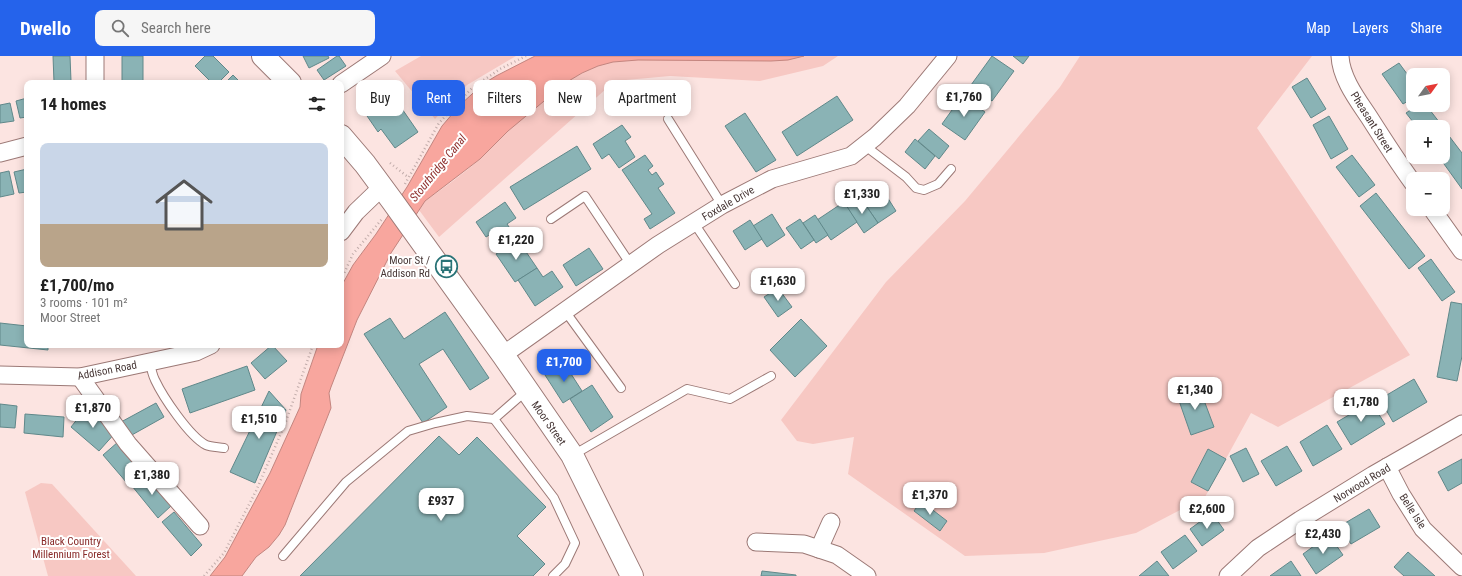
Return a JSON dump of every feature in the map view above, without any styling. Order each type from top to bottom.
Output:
[{"type":"street","points":[[94,56],[95,80]]},
{"type":"street","points":[[263,56],[287,80]]},
{"type":"street","points":[[344,82],[382,56]]},
{"type":"street","name":"Foxdale Drive","points":[[503,355],[631,265],[722,205],[772,179],[851,156],[875,137],[907,106],[948,56]]},
{"type":"street","name":"Pheasant Street","points":[[1340,56],[1350,87],[1406,173]]},
{"type":"street","name":"Moor Street","points":[[344,140],[388,195],[503,355],[572,455],[632,576]]},
{"type":"street","points":[[0,153],[24,147]]},
{"type":"street","points":[[344,228],[356,212],[388,195]]},
{"type":"street","points":[[1437,216],[1462,251]]},
{"type":"street","name":"Addison Road","points":[[0,375],[80,377],[196,352],[205,348]]},
{"type":"street","points":[[80,377],[128,444],[200,526]]},
{"type":"street","name":"Norwood Road","points":[[1228,576],[1258,548],[1300,520],[1462,424]]},
{"type":"street","name":"Belle Isle","points":[[1388,467],[1401,494],[1423,529],[1462,567]]},
{"type":"street","points":[[819,549],[831,522]]},
{"type":"street","points":[[756,542],[804,544],[837,555],[867,576]]},
{"type":"lane","points":[[668,119],[722,205]]},
{"type":"lane","points":[[864,145],[906,177],[916,188],[924,190],[938,184],[951,169]]},
{"type":"lane","points":[[551,219],[585,196],[631,265]]},
{"type":"lane","points":[[694,223],[735,284]]},
{"type":"lane","points":[[565,311],[621,388]]},
{"type":"lane","points":[[150,362],[154,378],[164,397],[195,437],[206,445],[224,448]]},
{"type":"lane","points":[[572,455],[687,389],[730,399],[771,376]]},
{"type":"lane","points":[[494,419],[527,391]]},
{"type":"lane","points":[[283,556],[346,482],[408,431],[467,416],[494,419],[554,498],[575,543],[565,564],[553,576]]},
{"type":"path","points":[[344,274],[353,254],[377,226],[388,195],[403,188],[439,123],[472,88],[500,69],[526,56]]},
{"type":"path","points":[[204,576],[224,553],[256,491],[285,424],[312,348]]},
{"type":"green space","points":[[421,56],[516,56],[473,80],[465,87],[465,80],[412,80],[412,91],[395,71]]},
{"type":"green space","points":[[838,56],[823,66],[760,81],[670,76],[626,80],[604,80],[604,91],[596,98],[596,80],[570,80],[585,71],[600,65],[630,60],[766,60],[798,57]]},
{"type":"green space","points":[[1080,56],[1312,56],[1257,128],[1410,355],[1278,427],[1251,413],[1205,497],[1136,533],[1044,553],[965,556],[848,474],[854,437],[813,444],[797,441],[781,420],[886,282],[965,201],[1060,87]]},
{"type":"green space","points":[[544,99],[544,116],[576,116],[439,237],[419,210],[425,201],[474,165],[524,116],[536,116],[536,105]]},
{"type":"green space","name":"Black Country Millennium Forest","points":[[41,483],[52,484],[136,576],[48,576],[25,492]]},
{"type":"water","points":[[535,56],[804,56],[788,60],[771,61],[638,60],[613,62],[598,66],[570,80],[544,80],[544,101],[536,108],[536,80],[490,80]]},
{"type":"water","name":"Stourbridge Canal","points":[[473,93],[473,116],[526,116],[508,131],[480,159],[425,201],[391,253],[357,320],[329,393],[331,408],[285,525],[269,547],[256,557],[242,576],[210,576],[225,557],[270,473],[300,407],[301,394],[317,348],[344,348],[344,281],[353,265],[376,234],[407,187],[442,126],[451,116],[465,116],[465,100]]},
{"type":"building","points":[[53,56],[70,56],[71,80],[54,80]]},
{"type":"building","points":[[122,56],[143,56],[143,80],[122,80]]},
{"type":"building","points":[[205,56],[213,56],[229,72],[221,80],[209,80],[195,66]]},
{"type":"building","points":[[303,56],[328,56],[329,58],[309,68]]},
{"type":"building","points":[[339,56],[346,66],[324,80],[317,70]]},
{"type":"building","points":[[992,56],[1014,71],[992,101],[971,85]]},
{"type":"building","points":[[1013,56],[1029,56],[1023,64]]},
{"type":"building","points":[[1399,63],[1406,72],[1406,102],[1403,104],[1382,74]]},
{"type":"building","points":[[233,75],[238,80],[228,80]]},
{"type":"building","points":[[1307,78],[1326,109],[1311,118],[1292,87]]},
{"type":"building","points":[[837,96],[853,120],[797,156],[782,132]]},
{"type":"building","points":[[962,96],[985,112],[965,140],[942,124]]},
{"type":"building","points":[[24,99],[24,117],[20,118],[16,101]]},
{"type":"building","points":[[10,103],[14,121],[0,123],[0,105]]},
{"type":"building","points":[[404,112],[418,132],[395,148],[381,129],[378,132],[367,116],[404,116]]},
{"type":"building","points":[[1431,112],[1438,120],[1412,120],[1406,113]]},
{"type":"building","points":[[745,113],[776,160],[756,172],[725,126]]},
{"type":"building","points":[[1329,116],[1348,149],[1331,159],[1313,125]]},
{"type":"building","points":[[622,125],[631,137],[625,141],[635,157],[619,168],[609,154],[602,159],[593,144]]},
{"type":"building","points":[[929,129],[949,146],[939,159],[918,141]]},
{"type":"building","points":[[1450,137],[1462,153],[1462,189],[1444,164],[1450,164]]},
{"type":"building","points":[[915,139],[935,156],[925,169],[905,152]]},
{"type":"building","points":[[577,146],[591,169],[524,210],[510,187]]},
{"type":"building","points":[[645,155],[653,166],[648,170],[652,175],[656,172],[664,184],[658,188],[675,213],[650,229],[644,219],[652,214],[622,170]]},
{"type":"building","points":[[1352,155],[1375,185],[1359,197],[1336,167]]},
{"type":"building","points":[[24,170],[24,192],[19,193],[14,172]]},
{"type":"building","points":[[9,171],[14,194],[0,197],[0,173]]},
{"type":"building","points":[[882,189],[896,211],[878,223],[863,201]]},
{"type":"building","points":[[1376,193],[1425,256],[1409,269],[1360,206]]},
{"type":"building","points":[[860,197],[878,223],[864,233],[846,206]]},
{"type":"building","points":[[505,202],[516,218],[507,224],[518,240],[502,250],[491,234],[486,237],[476,222]]},
{"type":"building","points":[[844,202],[857,222],[831,240],[817,220]]},
{"type":"building","points":[[772,214],[785,235],[767,247],[753,226]]},
{"type":"building","points":[[815,215],[828,235],[816,243],[803,223]]},
{"type":"building","points":[[800,219],[814,240],[801,249],[786,228]]},
{"type":"building","points":[[750,220],[762,239],[745,250],[733,231]]},
{"type":"building","points":[[518,240],[537,268],[515,282],[496,254]]},
{"type":"building","points":[[589,248],[603,269],[576,286],[563,265]]},
{"type":"building","points":[[1431,259],[1455,292],[1442,301],[1418,268]]},
{"type":"building","points":[[537,268],[543,277],[552,271],[563,287],[535,306],[518,280]]},
{"type":"building","points":[[774,273],[782,285],[769,294],[761,282]]},
{"type":"building","points":[[778,288],[792,307],[778,317],[764,297]]},
{"type":"building","points":[[1451,302],[1462,304],[1462,356],[1457,381],[1437,377]]},
{"type":"building","points":[[445,312],[489,378],[470,390],[443,349],[419,364],[447,407],[423,423],[364,334],[390,318],[404,339]]},
{"type":"building","points":[[801,319],[827,346],[795,377],[770,350]]},
{"type":"building","points":[[0,323],[24,326],[24,348],[0,345]]},
{"type":"building","points":[[29,348],[48,348],[48,350]]},
{"type":"building","points":[[268,348],[275,348],[287,361],[265,379],[251,363]]},
{"type":"building","points":[[564,363],[582,391],[563,403],[545,375]]},
{"type":"building","points":[[247,366],[255,390],[190,413],[182,389]]},
{"type":"building","points":[[1414,379],[1427,402],[1393,422],[1380,399]]},
{"type":"building","points":[[592,385],[613,417],[591,432],[570,399]]},
{"type":"building","points":[[1199,387],[1214,427],[1191,435],[1177,395]]},
{"type":"building","points":[[269,391],[286,410],[255,483],[230,472]]},
{"type":"building","points":[[1371,402],[1385,424],[1351,445],[1337,422]]},
{"type":"building","points":[[156,403],[164,417],[130,436],[121,422]]},
{"type":"building","points":[[0,404],[17,406],[15,428],[0,427]]},
{"type":"building","points":[[87,407],[116,432],[99,451],[71,427]]},
{"type":"building","points":[[25,414],[64,417],[63,437],[24,433]]},
{"type":"building","points":[[1327,425],[1342,449],[1313,466],[1300,442]]},
{"type":"building","points":[[439,436],[459,455],[477,437],[546,507],[517,536],[545,564],[533,576],[300,576]]},
{"type":"building","points":[[118,442],[141,470],[127,483],[103,455]]},
{"type":"building","points":[[1287,446],[1302,471],[1276,486],[1261,461]]},
{"type":"building","points":[[1246,448],[1259,474],[1243,482],[1230,456]]},
{"type":"building","points":[[1208,449],[1226,459],[1208,491],[1191,482]]},
{"type":"building","points":[[1462,459],[1462,483],[1448,491],[1438,472]]},
{"type":"building","points":[[146,475],[171,506],[158,518],[132,486]]},
{"type":"building","points":[[921,501],[947,521],[940,531],[914,511]]},
{"type":"building","points":[[1369,509],[1380,527],[1351,544],[1340,526]]},
{"type":"building","points":[[174,512],[202,545],[191,556],[162,522]]},
{"type":"building","points":[[1212,513],[1224,530],[1202,546],[1190,529]]},
{"type":"building","points":[[1185,535],[1197,551],[1173,569],[1161,552]]},
{"type":"building","points":[[1329,535],[1343,555],[1316,574],[1303,554]]},
{"type":"building","points":[[1408,552],[1435,576],[1404,576],[1394,567]]},
{"type":"building","points":[[1157,561],[1169,576],[1139,576]]},
{"type":"building","points":[[1291,561],[1301,576],[1270,576]]},
{"type":"building","points":[[762,571],[796,575],[796,576],[761,576]]},
{"type":"place","name":"Moor St / Addison Rd","points":[[446,266]]}]
